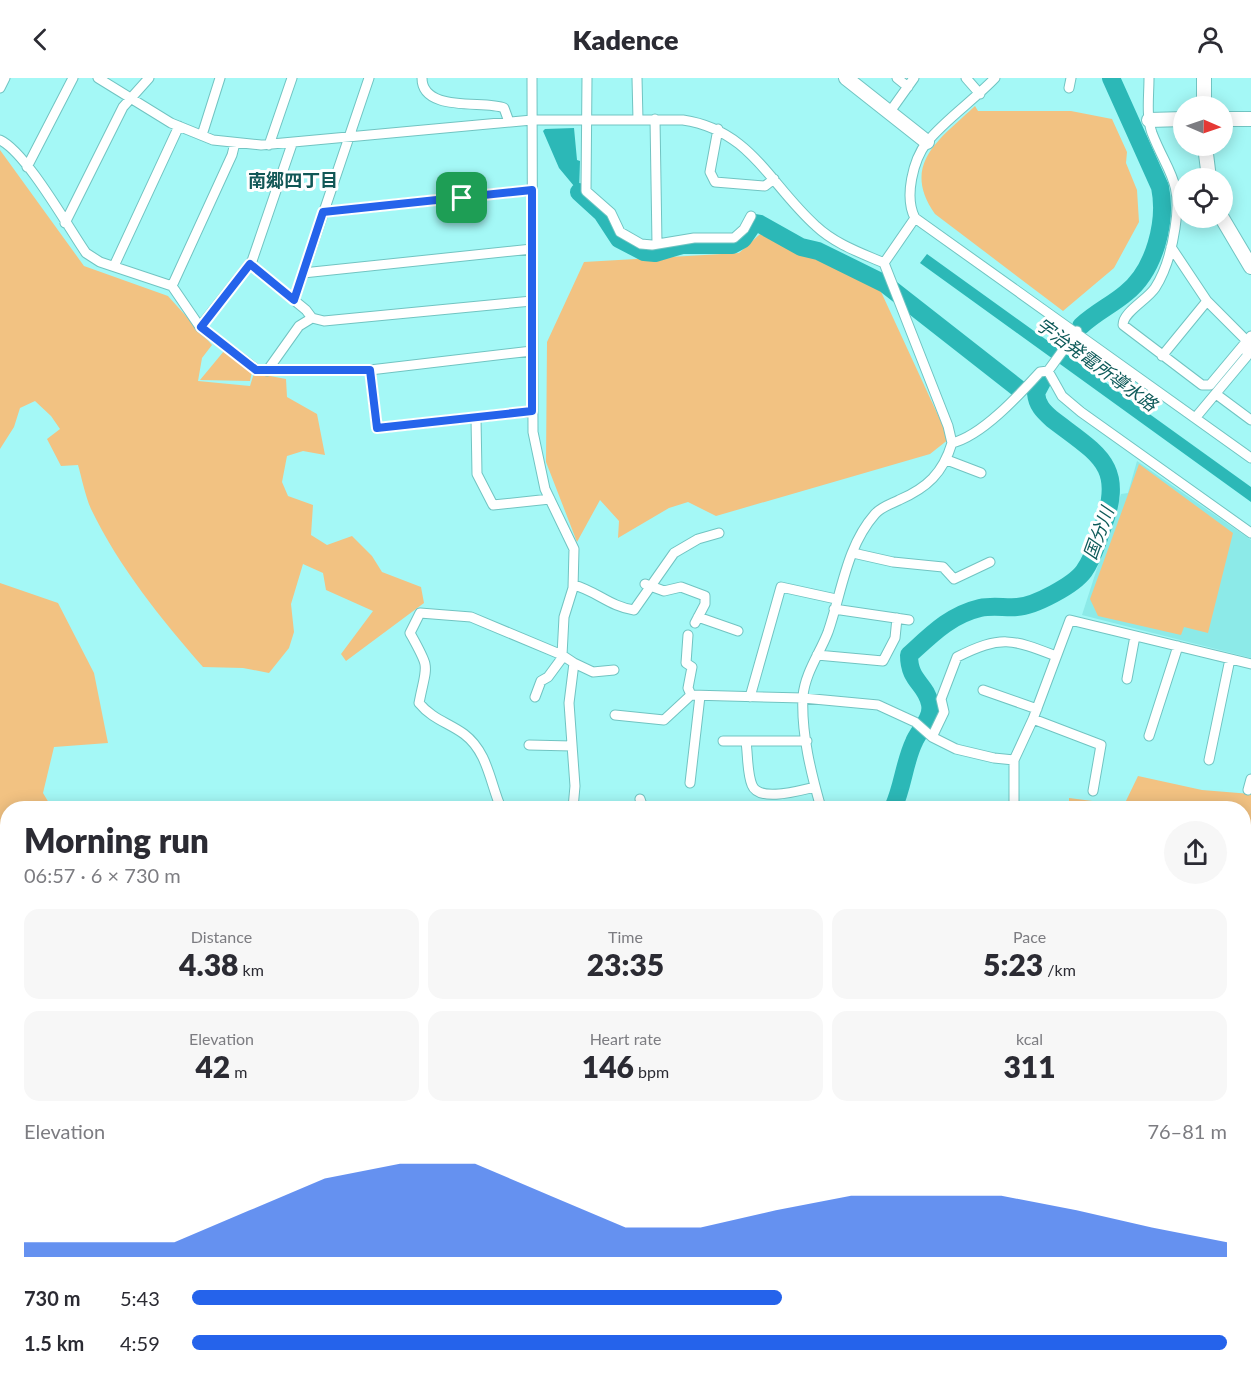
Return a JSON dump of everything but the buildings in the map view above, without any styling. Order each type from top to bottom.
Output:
[{"type":"street","points":[[0,88],[5,78]]},
{"type":"street","points":[[27,167],[74,78]]},
{"type":"street","points":[[98,78],[131,100],[179,126],[202,135],[235,143],[292,144],[532,120],[691,121],[718,129],[749,150],[818,228],[839,243],[884,263],[948,426],[952,443],[947,460],[930,483],[876,513],[863,531],[836,599],[827,632],[805,682],[803,698],[809,768],[819,801]]},
{"type":"street","points":[[65,223],[123,107],[149,78]]},
{"type":"street","points":[[202,135],[220,78]]},
{"type":"street","points":[[269,145],[292,78]]},
{"type":"street","points":[[294,300],[369,78]]},
{"type":"street","points":[[422,78],[422,84],[430,94],[439,99],[464,106],[494,104],[504,108],[508,119]]},
{"type":"street","points":[[532,78],[533,432],[545,489],[574,549],[574,585],[564,617],[562,656],[548,677],[541,681],[535,697]]},
{"type":"street","points":[[587,78],[586,190],[611,213],[620,232],[630,240],[641,244],[694,238],[734,238],[744,229],[751,216]]},
{"type":"street","points":[[638,78],[638,120]]},
{"type":"street","points":[[846,78],[927,142]]},
{"type":"street","points":[[897,78],[908,87]]},
{"type":"street","points":[[889,113],[914,78]]},
{"type":"street","points":[[966,78],[980,94]]},
{"type":"street","points":[[995,78],[927,142],[919,157],[913,178],[910,208],[915,218],[1077,331],[1251,458]]},
{"type":"street","points":[[1149,78],[1149,120],[1152,133],[1172,173],[1178,199],[1172,247],[1154,289],[1122,321],[1122,325],[1202,385],[1210,385],[1250,341]]},
{"type":"street","points":[[1204,78],[1204,96]]},
{"type":"street","points":[[1149,120],[1173,119]]},
{"type":"street","points":[[1233,119],[1251,119]]},
{"type":"street","points":[[655,120],[657,244]]},
{"type":"street","points":[[114,267],[179,126]]},
{"type":"street","points":[[718,129],[710,172],[715,182],[765,186],[774,179]]},
{"type":"street","points":[[0,140],[16,152],[86,253],[114,267],[172,286],[201,327],[256,370],[370,370],[532,351]]},
{"type":"street","points":[[172,286],[232,155],[235,143]]},
{"type":"street","points":[[201,327],[250,264],[292,144]]},
{"type":"street","points":[[323,212],[532,190]]},
{"type":"street","points":[[884,263],[915,218]]},
{"type":"street","points":[[1228,228],[1251,267]]},
{"type":"street","points":[[1172,247],[1207,301],[1250,341]]},
{"type":"street","points":[[303,273],[532,249]]},
{"type":"street","points":[[250,264],[312,318],[324,321],[532,301]]},
{"type":"street","points":[[1162,356],[1207,301]]},
{"type":"street","points":[[267,371],[299,326],[312,318]]},
{"type":"street","points":[[1048,372],[1077,331]]},
{"type":"street","points":[[1196,417],[1247,356],[1250,341]]},
{"type":"street","points":[[370,370],[377,428],[532,411]]},
{"type":"street","points":[[952,443],[967,439],[1024,390],[1040,372],[1048,372]]},
{"type":"street","points":[[1048,372],[1062,396],[1081,412],[1251,533]]},
{"type":"street","points":[[1216,394],[1251,420]]},
{"type":"street","points":[[476,417],[477,474],[493,505],[550,499]]},
{"type":"street","points":[[947,460],[981,473]]},
{"type":"street","points":[[574,585],[592,590],[614,606],[636,609],[647,585],[674,553],[698,539],[719,533]]},
{"type":"street","points":[[853,553],[893,562],[944,567],[954,579],[990,562]]},
{"type":"street","points":[[647,585],[664,591],[681,588],[705,596],[705,604],[696,620],[738,631]]},
{"type":"street","points":[[750,697],[781,587],[836,599]]},
{"type":"street","points":[[834,609],[909,620]]},
{"type":"street","points":[[499,801],[482,753],[462,733],[428,713],[419,703],[427,677],[427,664],[410,633],[412,624],[420,613],[459,614],[562,656],[593,672],[614,670]]},
{"type":"street","points":[[817,655],[882,661],[896,638],[897,618]]},
{"type":"street","points":[[1014,801],[1014,760],[1037,709],[1070,620],[1251,664]]},
{"type":"street","points":[[688,634],[686,663],[692,667],[688,688],[696,696],[690,783]]},
{"type":"street","points":[[1127,678],[1135,636]]},
{"type":"street","points":[[929,735],[944,712],[941,699],[957,657],[978,646],[1002,640],[1019,641],[1056,656]]},
{"type":"street","points":[[1149,736],[1178,646]]},
{"type":"street","points":[[1209,760],[1230,659]]},
{"type":"street","points":[[574,663],[569,703],[575,801]]},
{"type":"street","points":[[983,690],[1037,709]]},
{"type":"street","points":[[615,716],[664,720],[696,696],[803,698],[878,705],[915,722],[929,735],[956,749],[1014,760]]},
{"type":"street","points":[[1033,719],[1101,745],[1094,792]]},
{"type":"street","points":[[723,741],[807,741]]},
{"type":"street","points":[[746,742],[752,786],[759,793],[773,795],[815,788]]},
{"type":"street","points":[[529,745],[572,746]]},
{"type":"street","points":[[1248,790],[1251,779]]},
{"type":"shaded area","points":[[975,106],[978,111],[1071,111],[1112,119],[1127,152],[1126,163],[1137,190],[1139,222],[1114,268],[1063,311],[935,214],[925,196],[922,181],[923,167],[929,154],[938,141]]},
{"type":"shaded area","points":[[574,128],[577,160],[580,161],[579,192],[559,168],[543,131]]},
{"type":"shaded area","points":[[0,150],[84,266],[168,296],[212,345],[202,358],[198,381],[250,386],[254,373],[286,379],[287,397],[317,414],[325,455],[303,451],[287,456],[282,482],[288,496],[313,505],[311,535],[327,545],[352,536],[372,556],[382,572],[421,587],[424,603],[346,661],[341,654],[373,611],[326,590],[323,573],[303,564],[291,604],[294,632],[289,648],[269,673],[243,668],[203,667],[156,611],[114,551],[91,509],[78,465],[61,466],[47,439],[60,429],[51,416],[35,401],[20,408],[14,427],[0,449]]},
{"type":"shaded area","points":[[768,227],[877,283],[949,439],[930,454],[716,516],[688,502],[669,508],[618,538],[619,521],[600,500],[577,542],[546,462],[547,342],[584,262],[739,253]]},
{"type":"shaded area","name":"宇治発電所導水路","points":[[927,254],[1251,487],[1251,502],[920,263]]},
{"type":"shaded area","points":[[224,351],[252,372],[250,381],[200,380]]},
{"type":"shaded area","points":[[1137,461],[1251,540],[1251,658],[1082,615],[1121,494],[1128,493]]},
{"type":"shaded area","points":[[1139,464],[1233,533],[1208,633],[1184,627],[1181,635],[1098,616],[1090,599]]},
{"type":"shaded area","points":[[0,583],[58,603],[94,673],[108,743],[54,747],[43,793],[48,801],[0,801]]},
{"type":"shaded area","points":[[1138,776],[1202,790],[1251,794],[1251,801],[1126,801]]},
{"type":"shaded area","points":[[1069,798],[1093,801],[1069,801]]},
{"type":"waterway","name":"国分川","points":[[1081,326],[1121,297],[1145,272],[1156,244],[1162,215],[1160,187],[1111,78]]},
{"type":"waterway","points":[[579,192],[602,213],[619,239],[644,252],[655,253],[682,245],[732,245],[743,239],[754,223],[760,224],[801,247],[818,251],[885,284],[1019,389]]},
{"type":"waterway","name":"国分川","points":[[896,801],[911,750],[916,737],[928,719],[930,709],[928,697],[912,671],[909,655],[959,615],[985,607],[1025,606],[1063,588],[1084,571],[1096,545],[1109,507],[1111,490],[1109,476],[1104,464],[1095,453],[1041,408],[1036,393],[1045,376]]},
{"type":"district","name":"南郷四丁目","points":[[293,180]]},
{"type":"route","points":[[532,190],[532,411],[377,428],[370,370],[270,372],[256,370],[201,327],[250,264],[294,300],[323,212],[462,198],[532,190]]}]
